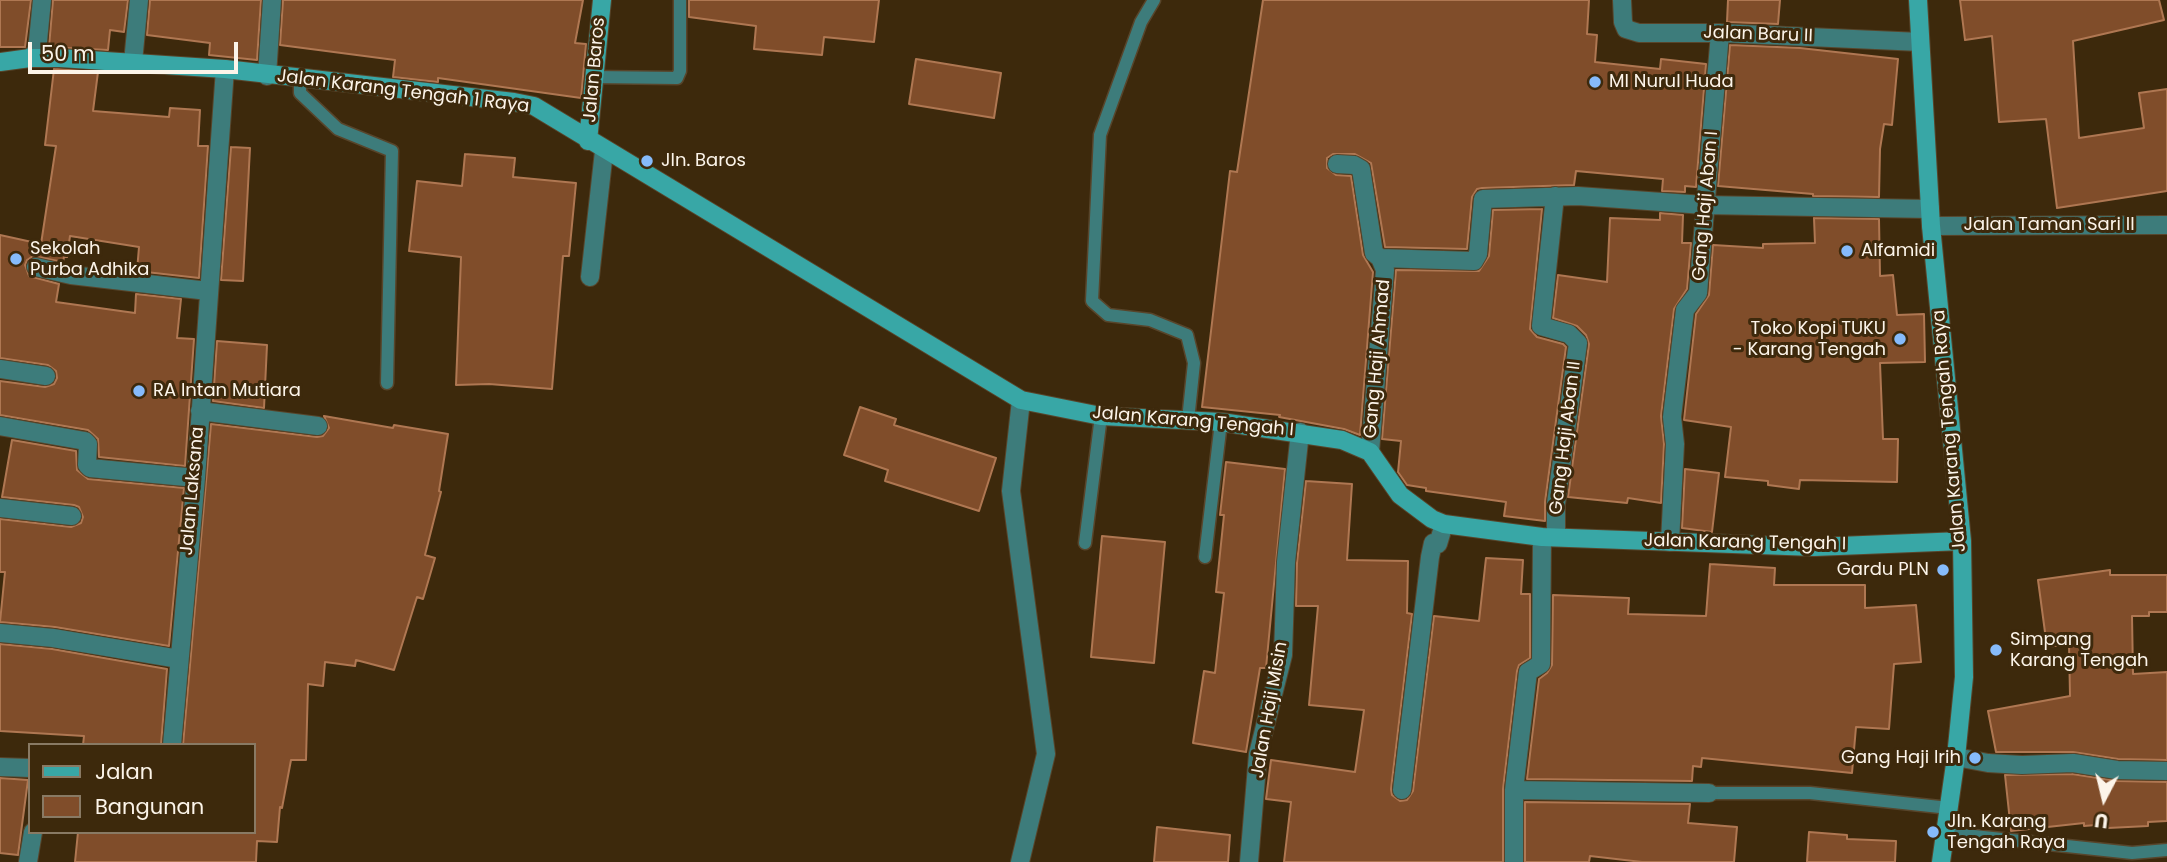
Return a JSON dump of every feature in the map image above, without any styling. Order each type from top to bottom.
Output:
[{"type":"street","points":[[30,58],[37,51],[42,0]]},
{"type":"street","points":[[134,62],[139,0]]},
{"type":"street","points":[[267,76],[272,0]]},
{"type":"street","name":"Jalan Baros","points":[[588,141],[602,0]]},
{"type":"street","name":"Jalan Baru II","points":[[1622,0],[1623,22],[1626,29],[1633,32],[1920,42]]},
{"type":"street","name":"Jalan Karang Tengah Raya","points":[[1918,0],[1931,217],[1962,541],[1964,677],[1950,808],[1941,862]]},
{"type":"street","name":"Gang Haji Aban I","points":[[1670,541],[1675,444],[1672,417],[1685,310],[1698,293],[1720,33]]},
{"type":"street","name":"Jalan Karang Tengah 1 Raya","points":[[0,62],[30,58],[225,69],[267,76],[514,102],[534,106],[588,141]]},
{"type":"street","name":"Jalan Laksana","points":[[172,743],[225,69]]},
{"type":"street","name":"Jalan Karang Tengah I","points":[[588,141],[1021,400],[1101,415],[1221,422],[1342,440],[1370,452],[1400,495],[1444,524],[1549,537],[1814,547],[1962,541]]},
{"type":"street","points":[[590,277],[604,151]]},
{"type":"street","name":"Gang Haji Ahmad","points":[[1337,164],[1354,165],[1361,169],[1374,253],[1380,258],[1385,270],[1370,452]]},
{"type":"street","name":"Gang Haji Aban II","points":[[1549,537],[1578,343],[1569,334],[1541,326],[1555,196]]},
{"type":"street","name":"Jalan Taman Sari II","points":[[1380,258],[1474,261],[1478,254],[1483,199],[1578,196],[1931,217],[2167,225]]},
{"type":"street","points":[[36,267],[71,275],[208,291]]},
{"type":"street","points":[[0,369],[46,376]]},
{"type":"street","points":[[1020,862],[1046,754],[1011,491],[1021,400]]},
{"type":"street","points":[[200,411],[318,426]]},
{"type":"street","points":[[0,426],[85,441],[88,444],[87,466],[90,468],[195,478]]},
{"type":"street","name":"Jalan Haji Misin","points":[[1249,862],[1258,754],[1283,655],[1286,562],[1300,432]]},
{"type":"street","points":[[0,508],[72,516]]},
{"type":"street","points":[[1402,790],[1430,557],[1433,543],[1438,544],[1444,524]]},
{"type":"street","points":[[1514,862],[1514,790],[1528,672],[1541,664],[1549,537]]},
{"type":"street","points":[[0,633],[53,638],[178,659]]},
{"type":"street","points":[[1956,757],[1996,764],[2073,763],[2117,770],[2167,771]]},
{"type":"street","points":[[0,767],[28,768]]},
{"type":"street","points":[[1514,790],[1709,793]]},
{"type":"street","points":[[28,862],[33,834]]},
{"type":"lane","points":[[594,78],[677,78],[680,71],[680,0]]},
{"type":"lane","points":[[1154,0],[1141,22],[1100,135],[1093,301],[1108,315],[1150,320],[1186,335],[1194,363],[1188,420]]},
{"type":"lane","points":[[300,79],[300,93],[338,129],[392,151],[387,383]]},
{"type":"lane","points":[[1085,543],[1101,415]]},
{"type":"lane","points":[[1205,557],[1221,422]]},
{"type":"lane","points":[[1709,793],[1810,793],[1950,808]]},
{"type":"lane","points":[[1946,834],[2132,858],[2167,850]]},
{"type":"building","points":[[0,0],[31,0],[25,47],[0,47]]},
{"type":"building","points":[[53,0],[128,0],[124,32],[110,30],[108,50],[49,47]]},
{"type":"building","points":[[150,0],[261,0],[257,60],[209,55],[210,43],[147,35]]},
{"type":"building","points":[[283,0],[583,0],[575,43],[586,44],[581,98],[438,78],[438,82],[393,77],[395,60],[280,45]]},
{"type":"building","points":[[689,0],[879,0],[874,42],[824,37],[822,55],[754,49],[756,26],[689,17]]},
{"type":"building","points":[[1263,0],[1589,0],[1587,34],[1597,35],[1595,62],[1660,69],[1661,59],[1706,64],[1696,187],[1685,186],[1685,192],[1662,191],[1663,179],[1576,171],[1574,185],[1482,188],[1477,189],[1472,197],[1467,249],[1385,247],[1371,163],[1355,154],[1333,154],[1327,158],[1327,168],[1336,175],[1351,176],[1363,255],[1373,272],[1360,435],[1344,429],[1279,417],[1280,415],[1202,407],[1230,171],[1237,172]]},
{"type":"building","points":[[1728,0],[1780,0],[1778,24],[1727,22]]},
{"type":"building","points":[[1960,0],[2159,0],[2164,20],[2073,41],[2079,138],[2144,128],[2139,93],[2167,89],[2167,191],[2057,208],[2046,119],[1999,122],[1992,36],[1965,40]]},
{"type":"building","points":[[1730,45],[1800,48],[1898,59],[1892,125],[1884,124],[1880,149],[1879,197],[1813,196],[1718,186]]},
{"type":"building","points":[[916,59],[1001,73],[994,118],[909,104]]},
{"type":"building","points":[[54,69],[98,72],[93,111],[169,117],[170,108],[200,110],[198,146],[208,146],[199,278],[137,271],[139,247],[70,236],[67,257],[64,257],[63,262],[33,256],[25,265],[29,276],[59,284],[56,302],[135,313],[136,294],[181,299],[177,338],[194,339],[185,466],[99,457],[98,439],[88,430],[0,415],[0,381],[45,387],[54,384],[57,378],[56,371],[48,365],[0,358],[0,235],[41,244],[56,146],[45,145]]},
{"type":"building","points":[[231,147],[250,148],[243,281],[221,280]]},
{"type":"building","points":[[465,154],[515,158],[513,177],[576,183],[569,256],[563,256],[552,389],[489,384],[456,385],[461,257],[409,251],[417,181],[462,186]]},
{"type":"building","points":[[1542,209],[1530,329],[1537,337],[1566,347],[1545,502],[1545,521],[1504,516],[1506,502],[1426,491],[1426,488],[1407,485],[1398,472],[1401,441],[1382,439],[1396,270],[1479,271],[1489,256],[1493,210]]},
{"type":"building","points":[[1660,213],[1683,215],[1682,243],[1691,243],[1687,289],[1674,309],[1661,416],[1664,444],[1661,503],[1628,498],[1627,503],[1568,497],[1589,344],[1586,335],[1577,326],[1553,318],[1558,275],[1607,282],[1610,218],[1660,220]]},
{"type":"building","points":[[1814,218],[1879,219],[1880,276],[1893,275],[1897,315],[1924,314],[1925,362],[1880,363],[1883,439],[1898,439],[1897,482],[1800,480],[1799,489],[1768,485],[1768,481],[1725,477],[1731,427],[1684,420],[1696,314],[1709,295],[1713,245],[1763,248],[1763,244],[1815,243]]},
{"type":"building","points":[[217,341],[267,345],[264,408],[213,401]]},
{"type":"building","points":[[860,407],[896,419],[894,425],[996,458],[979,511],[885,481],[888,470],[844,455]]},
{"type":"building","points":[[324,416],[448,434],[439,491],[441,492],[425,555],[435,558],[423,599],[417,597],[394,670],[356,660],[355,666],[325,662],[323,686],[308,684],[306,760],[291,760],[282,808],[280,807],[277,842],[257,841],[256,862],[75,862],[78,834],[256,834],[256,743],[183,743],[211,424],[317,437],[323,436],[329,428]]},
{"type":"building","points":[[12,440],[76,451],[77,470],[88,479],[184,488],[169,646],[55,627],[0,622],[5,572],[0,572],[0,519],[71,527],[81,523],[83,517],[79,507],[74,505],[2,497]]},
{"type":"building","points":[[1226,462],[1285,469],[1266,668],[1260,668],[1246,752],[1193,743],[1204,671],[1215,673],[1224,593],[1216,592]]},
{"type":"building","points":[[1685,469],[1719,473],[1712,532],[1682,528]]},
{"type":"building","points":[[1306,481],[1352,484],[1347,560],[1408,561],[1407,613],[1412,614],[1391,789],[1392,795],[1400,801],[1407,800],[1413,791],[1434,616],[1479,621],[1486,558],[1523,560],[1521,594],[1530,594],[1530,658],[1519,665],[1517,671],[1503,789],[1503,862],[1284,862],[1291,802],[1266,799],[1271,760],[1355,772],[1364,710],[1309,705],[1318,606],[1296,606],[1297,563]]},
{"type":"building","points":[[1102,536],[1165,542],[1154,663],[1091,657]]},
{"type":"building","points":[[1710,564],[1775,568],[1774,585],[1865,585],[1865,608],[1916,605],[1921,662],[1894,664],[1889,729],[1856,727],[1852,773],[1702,758],[1701,767],[1693,766],[1692,781],[1527,779],[1539,679],[1552,665],[1553,595],[1629,598],[1628,614],[1706,616]]},
{"type":"building","points":[[2110,570],[2110,575],[2167,575],[2167,612],[2132,616],[2133,674],[2167,672],[2167,760],[2118,759],[2073,752],[1996,752],[1988,711],[2070,696],[2069,644],[2047,647],[2038,580]]},
{"type":"building","points":[[0,644],[52,649],[167,669],[161,743],[83,743],[84,736],[0,731]]},
{"type":"building","points":[[2072,774],[2117,781],[2167,782],[2167,821],[2148,822],[2148,826],[2108,828],[2108,824],[2084,826],[2084,823],[2011,831],[2005,775]]},
{"type":"building","points":[[0,778],[28,780],[18,855],[0,853]]},
{"type":"building","points":[[1525,802],[1690,804],[1688,823],[1737,827],[1734,862],[1642,862],[1590,856],[1589,862],[1525,862]]},
{"type":"building","points":[[1157,827],[1230,835],[1228,862],[1154,862]]},
{"type":"building","points":[[1809,832],[1847,835],[1847,839],[1896,841],[1895,862],[1807,862]]},
{"type":"place","name":"MI Nurul Huda","points":[[1595,82]]},
{"type":"place","name":"Jln. Baros","points":[[647,161]]},
{"type":"place","name":"Alfamidi","points":[[1847,251]]},
{"type":"place","name":"Sekolah Purba Adhika","points":[[16,259]]},
{"type":"place","name":"Toko Kopi TUKU - Karang Tengah","points":[[1900,339]]},
{"type":"place","name":"RA Intan Mutiara","points":[[139,391]]},
{"type":"place","name":"Gardu PLN","points":[[1943,570]]},
{"type":"place","name":"Simpang Karang Tengah","points":[[1996,650]]},
{"type":"place","name":"Gang Haji Irih","points":[[1975,758]]},
{"type":"place","name":"Jln. Karang Tengah Raya","points":[[1933,832]]}]
